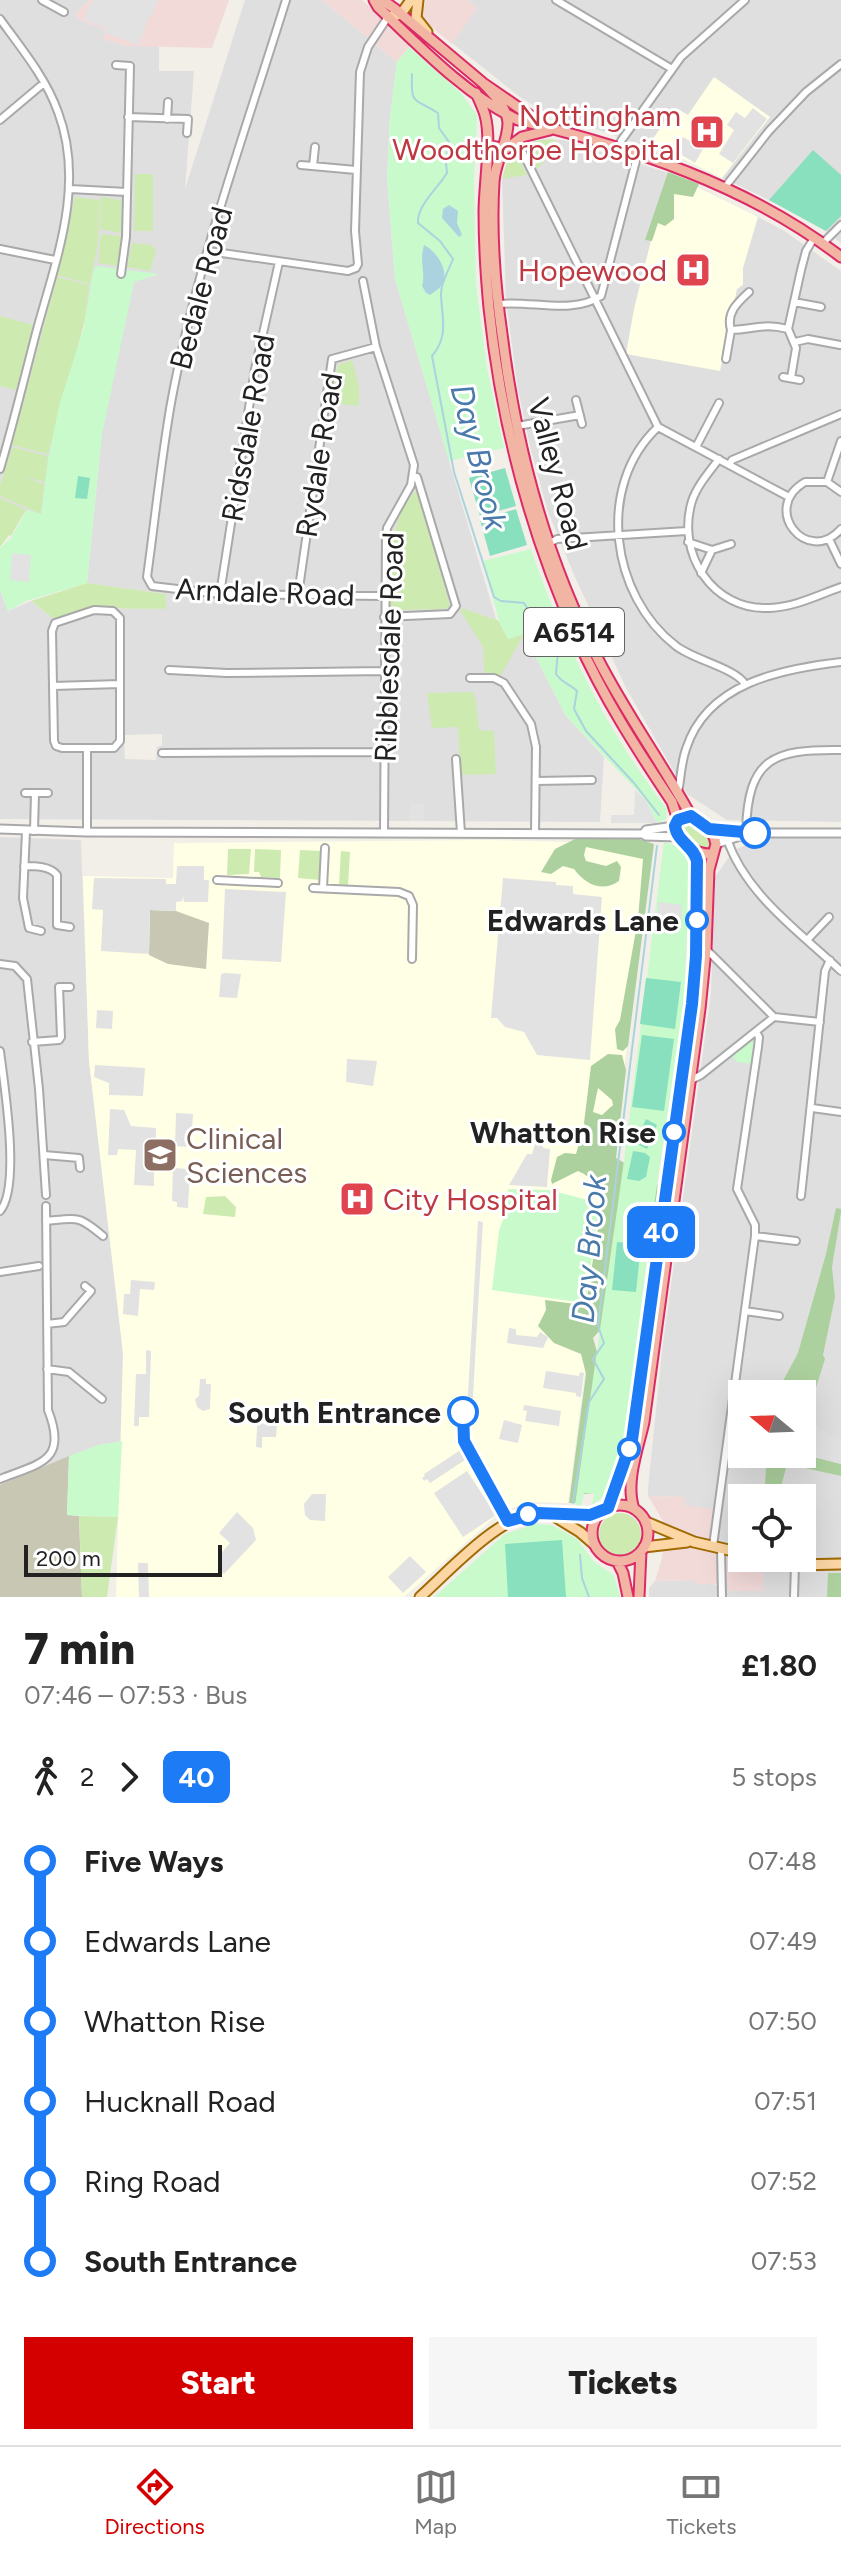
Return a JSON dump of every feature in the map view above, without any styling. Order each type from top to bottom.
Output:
[{"type":"highway","points":[[374,0],[432,38],[483,83],[505,110]]},
{"type":"highway","points":[[395,13],[476,93],[505,110],[551,128],[682,167],[725,187],[819,240],[841,257]]},
{"type":"highway","name":"Valley Road","points":[[476,93],[485,116],[484,221],[494,305],[513,427],[543,552],[578,641],[672,802],[677,823]]},
{"type":"highway","name":"Valley Road","points":[[487,143],[494,117],[505,110],[507,132],[494,183],[494,305]]},
{"type":"highway","points":[[487,143],[506,149],[517,140],[551,128]]},
{"type":"highway","name":"Valley Road","points":[[513,427],[550,543],[597,658],[691,816]]},
{"type":"highway","points":[[677,823],[691,816]]},
{"type":"highway","name":"A6514","points":[[691,816],[709,829],[714,849]]},
{"type":"highway","name":"A6514","points":[[677,823],[678,837]]},
{"type":"highway","points":[[639,1597],[643,1549],[648,1535],[646,1522],[634,1509],[631,1500],[632,1478],[644,1422],[686,1079],[696,956],[698,871],[695,852],[678,837]]},
{"type":"highway","points":[[643,1549],[626,1561],[603,1556],[594,1544],[593,1527],[605,1510],[632,1440],[706,949],[708,880],[714,849],[695,852]]},
{"type":"highway","points":[[605,1510],[625,1506],[634,1509]]},
{"type":"highway","points":[[617,1561],[628,1597]]},
{"type":"main road","points":[[395,13],[402,0]]},
{"type":"main road","points":[[395,13],[411,0]]},
{"type":"main road","points":[[418,0],[416,18],[432,38]]},
{"type":"main road","points":[[420,1597],[508,1521],[529,1514],[581,1516],[605,1510]]},
{"type":"main road","points":[[551,1514],[594,1544]]},
{"type":"main road","points":[[646,1522],[694,1542],[728,1550]]},
{"type":"main road","points":[[643,1549],[666,1543],[694,1542]]},
{"type":"main road","points":[[816,1565],[841,1564]]},
{"type":"street","points":[[42,0],[64,12]]},
{"type":"street","name":"Bedale Road","points":[[148,582],[171,403],[208,251],[286,0]]},
{"type":"street","points":[[556,0],[672,69]]},
{"type":"street","points":[[620,148],[621,141],[672,69],[691,47],[744,0]]},
{"type":"street","points":[[208,251],[348,271],[356,268],[356,170],[362,63],[372,40],[395,13]]},
{"type":"street","points":[[0,19],[44,83],[58,112],[64,132],[70,189],[55,260],[0,469]]},
{"type":"street","points":[[725,187],[769,131],[806,92],[841,64]]},
{"type":"street","points":[[116,65],[130,66],[127,235],[121,274]]},
{"type":"street","points":[[0,120],[44,83]]},
{"type":"street","points":[[167,119],[168,102]]},
{"type":"street","points":[[128,117],[188,119],[187,133]]},
{"type":"street","points":[[517,140],[658,427],[789,497]]},
{"type":"street","points":[[313,166],[315,147]]},
{"type":"street","points":[[494,305],[526,302],[583,306],[601,296],[638,153]]},
{"type":"street","points":[[301,165],[356,170]]},
{"type":"street","points":[[70,189],[127,192]]},
{"type":"street","points":[[800,380],[787,378],[795,356],[795,342],[788,329],[806,251],[841,225]]},
{"type":"street","points":[[0,249],[55,260]]},
{"type":"street","name":"Ridsdale Road","points":[[220,594],[255,369],[279,262]]},
{"type":"street","points":[[363,281],[376,347],[408,441],[414,476],[417,477],[456,606],[450,614],[384,617]]},
{"type":"street","points":[[726,359],[733,307],[749,292]]},
{"type":"street","points":[[794,302],[821,307]]},
{"type":"street","points":[[731,330],[746,330],[763,324],[788,329]]},
{"type":"street","points":[[795,342],[808,339],[840,345]]},
{"type":"street","name":"Rydale Road","points":[[298,595],[332,359],[376,347]]},
{"type":"street","points":[[576,400],[582,424]]},
{"type":"street","points":[[696,447],[719,403]]},
{"type":"street","points":[[729,465],[732,460],[841,414]]},
{"type":"street","points":[[513,427],[580,415]]},
{"type":"street","points":[[658,427],[640,449],[620,502],[618,535],[627,579],[641,608],[660,632],[685,653],[739,676],[745,684]]},
{"type":"street","points":[[827,482],[841,441]]},
{"type":"street","points":[[719,459],[693,497],[687,531],[693,559],[719,592],[730,599],[767,608],[796,604],[841,587]]},
{"type":"street","name":"Ribblesdale Road","points":[[384,833],[387,528],[414,476]]},
{"type":"street","points":[[841,492],[827,482],[805,482],[789,497],[786,514],[793,531],[807,540],[829,539],[841,529]]},
{"type":"street","points":[[550,543],[557,539],[687,531]]},
{"type":"street","points":[[829,539],[841,564]]},
{"type":"street","points":[[688,542],[712,550],[731,544]]},
{"type":"street","points":[[701,573],[712,550]]},
{"type":"street","name":"Arndale Road","points":[[148,582],[158,587],[220,594],[384,596]]},
{"type":"street","points":[[94,610],[113,611],[120,618],[120,684],[118,746],[56,746],[52,631],[55,623],[94,610]]},
{"type":"street","points":[[175,659],[172,670],[227,673],[384,671]]},
{"type":"street","points":[[678,792],[686,748],[700,720],[724,695],[745,684],[793,669],[841,662]]},
{"type":"street","points":[[470,678],[494,678],[504,683],[531,724],[535,735],[535,833]]},
{"type":"street","points":[[478,686],[479,678]]},
{"type":"street","points":[[53,686],[120,684]]},
{"type":"street","points":[[169,744],[165,753],[384,752]]},
{"type":"street","points":[[87,748],[87,832]]},
{"type":"street","points":[[746,831],[749,791],[764,767],[775,758],[790,753],[841,750]]},
{"type":"street","points":[[456,759],[461,833]]},
{"type":"street","points":[[536,781],[588,783]]},
{"type":"street","points":[[25,793],[48,793]]},
{"type":"street","points":[[35,793],[24,866],[23,898],[27,930],[41,931]]},
{"type":"street","points":[[643,834],[646,830],[677,823]]},
{"type":"street","points":[[0,829],[643,834],[678,837]]},
{"type":"street","points":[[709,829],[755,833]]},
{"type":"street","points":[[714,849],[727,839],[755,833],[841,833]]},
{"type":"street","points":[[727,839],[736,861],[764,897],[841,971]]},
{"type":"street","points":[[323,888],[325,848]]},
{"type":"street","points":[[24,866],[54,871],[57,875],[57,925],[70,927]]},
{"type":"street","points":[[217,880],[254,878],[278,883]]},
{"type":"street","points":[[313,888],[399,892],[409,896],[413,905],[412,959]]},
{"type":"street","points":[[807,940],[829,917]]},
{"type":"street","points":[[706,949],[774,1017],[820,1022]]},
{"type":"street","points":[[801,1196],[825,971],[830,960]]},
{"type":"street","points":[[0,964],[15,966],[27,979],[46,1195]]},
{"type":"street","points":[[32,1042],[59,1040],[59,987],[70,987]]},
{"type":"street","points":[[686,1079],[701,1075],[774,1017]]},
{"type":"street","points":[[722,1597],[717,1547],[755,1236],[755,1225],[737,1189],[758,1047],[756,1032]]},
{"type":"street","points":[[0,1051],[11,1177],[7,1200],[0,1211]]},
{"type":"street","points":[[812,1108],[841,1112]]},
{"type":"street","points":[[44,1155],[79,1158],[80,1168]]},
{"type":"street","points":[[0,1472],[0,1479],[41,1463],[55,1446],[56,1433],[48,1410],[46,1206]]},
{"type":"street","points":[[46,1221],[83,1219],[103,1236]]},
{"type":"street","points":[[755,1236],[796,1241]]},
{"type":"street","points":[[0,1272],[39,1266]]},
{"type":"street","points":[[47,1324],[64,1322],[91,1291],[85,1286]]},
{"type":"street","points":[[745,1311],[779,1316]]},
{"type":"street","points":[[47,1369],[69,1372],[102,1399]]},
{"type":"street","points":[[794,1597],[795,1572]]},
{"type":"shaded area","points":[[0,0],[90,0],[75,14],[80,20],[106,30],[104,39],[126,46],[159,46],[159,71],[194,71],[185,189],[245,0],[322,0],[397,62],[387,178],[395,279],[496,619],[508,639],[524,634],[566,716],[604,757],[600,822],[0,819],[0,590],[8,611],[31,601],[55,620],[87,608],[166,609],[166,594],[87,583],[102,432],[134,281],[157,275],[93,272],[89,303],[41,514],[27,510],[0,546]],"holes":[[[162,734],[162,745],[157,747],[156,760],[125,759],[124,735]]]},
{"type":"shaded area","points":[[90,0],[229,0],[212,48],[126,46],[103,39],[106,30],[80,20],[75,14]]},
{"type":"shaded area","points":[[94,0],[158,0],[139,45],[106,33],[107,28],[84,20]]},
{"type":"shaded area","points":[[322,0],[362,0],[411,44],[397,62]]},
{"type":"shaded area","points":[[426,0],[841,0],[841,243],[826,231],[769,200],[685,160],[543,111],[520,97],[427,23],[422,15]]},
{"type":"shaded area","points":[[426,0],[467,0],[477,8],[452,44],[422,15]]},
{"type":"shaded area","name":"Nottingham Woodthorpe Hospital","points":[[714,77],[770,117],[722,178],[685,160],[647,147],[669,116],[672,118],[678,109],[688,115]]},
{"type":"shaded area","points":[[753,108],[767,119],[733,163],[719,154],[734,130],[727,125],[736,112],[745,118]]},
{"type":"shaded area","points":[[683,137],[703,149],[695,163],[675,151]]},
{"type":"shaded area","points":[[543,139],[563,140],[678,176],[783,230],[841,271],[841,822],[727,820],[687,794],[626,688],[575,577],[548,512],[531,450],[518,390],[506,300],[502,179],[507,162],[518,149]]},
{"type":"shaded area","name":"Hopewood","points":[[668,172],[758,217],[743,268],[743,285],[737,289],[720,371],[626,354]]},
{"type":"shaded area","points":[[12,553],[31,555],[29,582],[10,580]]},
{"type":"shaded area","points":[[635,790],[645,799],[657,823],[611,823],[611,815],[634,815]]},
{"type":"shaded area","points":[[410,804],[425,804],[424,821],[409,821]]},
{"type":"shaded area","points":[[0,837],[81,840],[89,1061],[123,1353],[122,1441],[99,1445],[0,1485]]},
{"type":"shaded area","points":[[768,837],[841,837],[841,1597],[649,1597],[649,1588],[655,1581],[694,1580],[728,1584],[728,1591],[752,1572],[816,1572],[816,1484],[728,1484],[728,1556],[707,1552],[684,1505],[684,1497],[648,1496],[662,1351],[711,993],[715,877],[734,850]]},
{"type":"shaded area","name":"City Hospital","points":[[486,840],[653,844],[568,1503],[535,1502],[503,1510],[404,1597],[116,1597],[123,1353],[89,1061],[83,876],[173,878],[174,843]]},
{"type":"shaded area","points":[[177,866],[204,866],[204,880],[209,880],[208,902],[184,902],[183,896],[182,901],[176,902],[176,911],[150,910],[149,954],[101,951],[103,910],[92,909],[94,878],[166,879],[166,884],[176,884]]},
{"type":"shaded area","points":[[503,878],[556,882],[556,885],[573,886],[573,894],[602,897],[590,1060],[537,1055],[524,1032],[505,1027],[497,1018],[491,1018]]},
{"type":"shaded area","points":[[225,889],[286,892],[281,962],[222,959]]},
{"type":"shaded area","points":[[658,902],[682,905],[681,923],[657,921]]},
{"type":"shaded area","points":[[150,910],[176,911],[209,923],[206,969],[168,964],[149,955]]},
{"type":"shaded area","points":[[221,974],[241,974],[237,998],[219,997]]},
{"type":"shaded area","points":[[97,1010],[113,1011],[112,1029],[96,1028]]},
{"type":"shaded area","points":[[347,1059],[377,1061],[373,1086],[346,1082]]},
{"type":"shaded area","points":[[95,1065],[145,1068],[143,1096],[109,1095],[109,1083],[94,1077]]},
{"type":"shaded area","points":[[110,1109],[124,1110],[131,1126],[156,1128],[156,1140],[146,1141],[145,1169],[154,1170],[154,1186],[134,1185],[136,1150],[118,1149],[117,1155],[108,1155]]},
{"type":"shaded area","points":[[176,1113],[193,1114],[191,1147],[175,1146]]},
{"type":"shaded area","points":[[535,1144],[543,1144],[543,1148],[550,1149],[547,1187],[509,1185],[527,1154],[532,1154]]},
{"type":"shaded area","points":[[173,1168],[190,1169],[188,1208],[177,1207],[177,1202],[172,1201]]},
{"type":"shaded area","points":[[478,1221],[483,1222],[472,1412],[467,1411]]},
{"type":"shaded area","points":[[131,1280],[155,1282],[154,1290],[140,1289],[138,1316],[123,1314],[124,1294],[130,1294]]},
{"type":"shaded area","points":[[509,1328],[516,1329],[516,1335],[537,1337],[540,1332],[548,1337],[543,1348],[507,1343]]},
{"type":"shaded area","points":[[146,1350],[151,1351],[149,1417],[139,1417],[139,1426],[134,1426],[136,1374],[146,1374]]},
{"type":"shaded area","points":[[546,1371],[579,1376],[580,1372],[584,1373],[581,1397],[576,1393],[543,1388]]},
{"type":"shaded area","points":[[200,1379],[206,1379],[206,1384],[211,1384],[210,1409],[203,1411],[197,1407],[195,1399],[199,1396]]},
{"type":"shaded area","points":[[524,1405],[561,1411],[559,1426],[525,1421],[527,1411],[523,1410]]},
{"type":"shaded area","points":[[258,1411],[264,1412],[263,1424],[277,1425],[276,1437],[262,1437],[262,1448],[256,1447]]},
{"type":"shaded area","points":[[504,1420],[522,1425],[518,1443],[499,1439]]},
{"type":"shaded area","points":[[816,1427],[841,1440],[841,1464],[816,1458]]},
{"type":"shaded area","points":[[462,1449],[468,1458],[430,1483],[427,1479],[424,1481],[424,1474]]},
{"type":"shaded area","points":[[69,1456],[67,1515],[79,1516],[82,1597],[0,1597],[0,1485]]},
{"type":"shaded area","points":[[467,1471],[496,1515],[463,1537],[434,1493]]},
{"type":"shaded area","points":[[312,1494],[326,1494],[325,1521],[310,1520],[305,1515],[304,1504]]},
{"type":"shaded area","points":[[648,1496],[685,1497],[684,1505],[713,1509],[707,1551],[728,1556],[728,1572],[763,1572],[763,1591],[728,1591],[728,1584],[695,1584],[694,1580],[655,1581],[666,1526]]},
{"type":"shaded area","points":[[237,1512],[253,1528],[256,1540],[224,1574],[219,1570],[218,1557],[230,1543],[219,1533]]},
{"type":"shaded area","points":[[410,1556],[426,1572],[403,1593],[388,1577]]},
{"type":"shaded area","points":[[138,1563],[148,1563],[149,1597],[139,1597]]},
{"type":"green space","points":[[409,47],[461,93],[477,115],[474,181],[476,285],[487,368],[504,448],[449,461],[395,279],[387,178],[390,116],[397,62]]},
{"type":"green space","points":[[554,139],[547,158],[537,169],[525,144]]},
{"type":"green space","points":[[813,150],[841,175],[841,216],[826,231],[769,200]]},
{"type":"green space","points":[[515,152],[527,175],[502,179],[507,162]]},
{"type":"green space","points":[[668,172],[699,184],[693,197],[674,194],[674,219],[665,226],[658,223],[652,241],[645,240]]},
{"type":"green space","points":[[135,174],[153,174],[153,231],[134,231]]},
{"type":"green space","points":[[75,197],[100,200],[98,244],[90,284],[57,275]]},
{"type":"green space","points":[[101,197],[121,200],[121,233],[100,229]]},
{"type":"green space","points":[[101,234],[121,236],[118,266],[98,263]]},
{"type":"green space","points":[[132,243],[152,245],[156,250],[150,271],[127,267]]},
{"type":"green space","points":[[96,266],[159,274],[134,282],[102,434],[87,583],[26,601],[8,611],[0,589],[0,548],[11,538],[27,510],[41,514],[59,406],[84,327]]},
{"type":"green space","points":[[57,277],[89,285],[85,320],[48,454],[12,445]]},
{"type":"green space","points":[[0,316],[33,325],[16,390],[0,386]]},
{"type":"green space","points":[[352,360],[359,386],[359,406],[331,403],[338,365]]},
{"type":"green space","points":[[12,447],[48,456],[45,482],[22,476],[44,484],[41,514],[0,496]]},
{"type":"green space","points":[[505,468],[516,506],[480,516],[469,478]]},
{"type":"green space","points":[[78,476],[90,478],[87,499],[75,498]]},
{"type":"green space","points":[[417,490],[450,606],[444,609],[396,610],[390,605],[396,528],[407,501]]},
{"type":"green space","points":[[0,498],[26,510],[11,536],[0,547]]},
{"type":"green space","points":[[516,509],[527,545],[490,556],[480,520]]},
{"type":"green space","points":[[531,549],[588,685],[626,750],[667,809],[666,819],[657,823],[645,799],[566,716],[524,634],[508,639],[499,621],[483,561]]},
{"type":"green space","points":[[87,583],[166,594],[166,609],[87,608],[55,620],[31,601]]},
{"type":"green space","points":[[462,608],[499,621],[508,639],[524,634],[501,675],[484,672],[483,647],[461,612]]},
{"type":"green space","points":[[473,692],[479,730],[494,731],[496,774],[461,775],[458,727],[432,728],[427,693]]},
{"type":"green space","points":[[686,822],[693,822],[709,836],[709,848],[701,851],[687,840],[680,828]]},
{"type":"green space","points":[[577,838],[636,838],[654,844],[628,1046],[623,1051],[617,1049],[615,1029],[620,1020],[638,919],[643,859],[586,847],[586,861],[606,866],[617,861],[621,867],[619,881],[606,886],[589,883],[574,869],[563,866],[551,874],[541,872],[555,849]]},
{"type":"green space","points":[[664,842],[682,851],[690,869],[684,1000],[623,1447],[606,1495],[592,1505],[594,1494],[584,1493],[581,1506],[575,1505],[623,1168]]},
{"type":"green space","points":[[228,849],[251,849],[249,874],[227,875]]},
{"type":"green space","points":[[255,849],[281,850],[280,878],[261,877],[259,872],[254,872]]},
{"type":"green space","points":[[300,850],[321,851],[320,880],[298,878]]},
{"type":"green space","points":[[341,851],[350,852],[348,885],[339,884]]},
{"type":"green space","points":[[646,978],[681,982],[675,1029],[640,1024]]},
{"type":"green space","points":[[642,1035],[674,1039],[664,1111],[632,1107]]},
{"type":"green space","points":[[750,1041],[754,1042],[752,1064],[737,1062],[731,1055]]},
{"type":"green space","points":[[608,1054],[622,1055],[626,1070],[616,1158],[657,1182],[658,1193],[655,1209],[646,1202],[602,1328],[593,1338],[598,1355],[593,1487],[591,1494],[583,1494],[575,1503],[569,1503],[586,1374],[581,1354],[554,1343],[538,1326],[546,1310],[545,1300],[586,1303],[601,1199],[591,1180],[578,1171],[552,1184],[551,1180],[557,1157],[565,1153],[576,1154],[580,1140],[589,1133],[584,1123],[591,1066]],"holes":[[[598,1088],[612,1100],[613,1105],[602,1115],[593,1112]]]},
{"type":"green space","points":[[646,1119],[657,1125],[647,1149],[635,1143]]},
{"type":"green space","points":[[633,1151],[650,1157],[646,1177],[639,1181],[627,1179]]},
{"type":"green space","points":[[508,1189],[549,1190],[600,1203],[585,1303],[492,1290],[499,1231],[508,1205]]},
{"type":"green space","points":[[225,1196],[236,1207],[235,1217],[203,1214],[206,1197]]},
{"type":"green space","points":[[836,1208],[841,1209],[832,1267],[835,1297],[823,1355],[825,1359],[816,1388],[816,1380],[784,1380],[798,1353]]},
{"type":"green space","points":[[617,1242],[641,1244],[636,1292],[612,1290]]},
{"type":"green space","points":[[122,1441],[118,1517],[67,1515],[69,1456],[99,1445]]},
{"type":"green space","points":[[816,1458],[841,1464],[841,1476],[805,1468],[816,1468]]},
{"type":"green space","points":[[766,1468],[786,1468],[782,1484],[765,1484]]},
{"type":"green space","points":[[620,1513],[635,1519],[641,1534],[635,1549],[620,1555],[605,1549],[599,1534],[605,1519]]},
{"type":"green space","points":[[79,1516],[118,1517],[107,1597],[82,1597]]},
{"type":"green space","points":[[535,1524],[552,1525],[577,1539],[594,1562],[614,1575],[620,1597],[434,1597],[505,1534]]},
{"type":"green space","points":[[562,1540],[566,1597],[508,1597],[505,1544]]},
{"type":"green space","points":[[828,1573],[841,1573],[841,1597],[827,1597]]},
{"type":"water","points":[[449,205],[458,211],[457,223],[462,235],[459,237],[442,218],[443,209]]},
{"type":"water","points":[[424,245],[432,251],[444,270],[442,285],[430,295],[422,286]]},
{"type":"waterway","name":"Day Brook","points":[[412,74],[415,100],[438,113],[439,128],[449,142],[447,173],[424,203],[418,223],[440,241],[453,259],[441,291],[443,334],[432,356],[454,472],[494,597],[501,601],[524,603],[536,623],[536,632],[556,642],[556,674],[577,691],[574,709],[586,731],[659,815]]},
{"type":"waterway","name":"Day Brook","points":[[573,1503],[589,1402],[604,1379],[593,1359],[604,1343],[598,1326],[657,846]]},
{"type":"waterway","name":"Day Brook","points":[[580,1555],[582,1578],[589,1597]]},
{"type":"bus line","name":"40","points":[[463,1412],[464,1441],[508,1521],[537,1513],[590,1515],[608,1508],[632,1440],[694,980],[697,861],[695,852],[678,837],[675,826],[678,820],[691,816],[709,829],[755,833]]},
{"type":"place","name":"Nottingham Woodthorpe Hospital","points":[[707,132]]},
{"type":"place","name":"Hopewood","points":[[693,270]]},
{"type":"place","name":"Edwards Lane","points":[[697,920]]},
{"type":"place","name":"Whatton Rise","points":[[674,1132]]},
{"type":"place","name":"Clinical Sciences","points":[[160,1155]]},
{"type":"place","name":"City Hospital","points":[[357,1199]]},
{"type":"place","name":"South Entrance","points":[[463,1412]]}]
